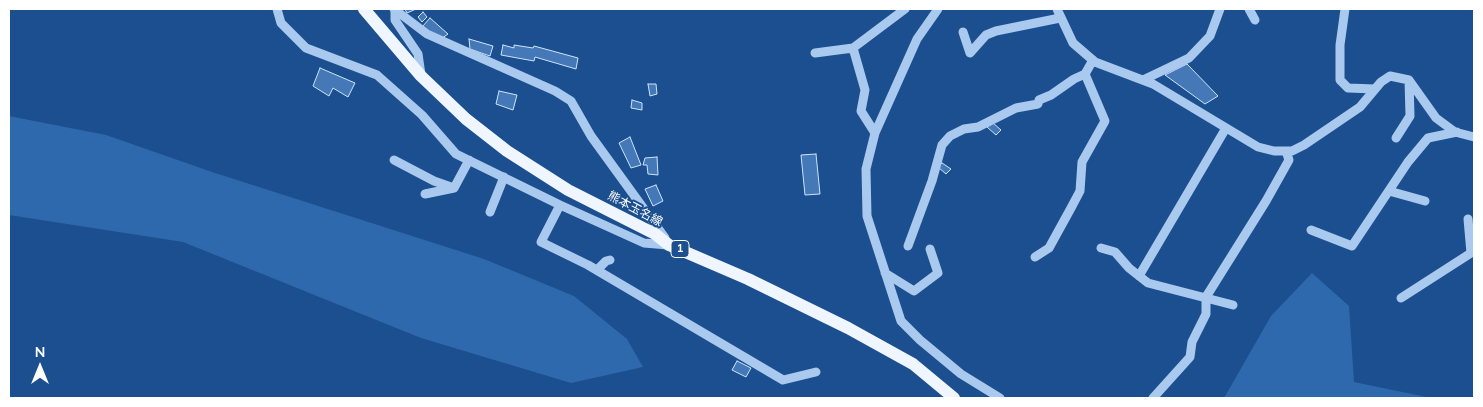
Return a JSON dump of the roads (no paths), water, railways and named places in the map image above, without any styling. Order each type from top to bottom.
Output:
[{"type":"main road","name":"熊本玉名線","points":[[364,9],[421,76],[466,120],[507,151],[568,190],[655,234],[669,245],[848,328],[913,364],[954,398]]},
{"type":"street","points":[[277,9],[281,23],[306,48],[378,75],[422,114],[456,154],[560,205],[644,243],[669,245]]},
{"type":"street","points":[[815,52],[852,48],[905,9]]},
{"type":"street","points":[[938,9],[917,39],[875,133],[866,168],[866,216],[901,320],[920,340],[961,374],[1000,398]]},
{"type":"street","points":[[1143,80],[1189,58],[1210,36],[1220,9]]},
{"type":"street","points":[[1249,9],[1255,20]]},
{"type":"street","points":[[1345,9],[1340,45],[1340,80],[1348,88],[1375,89]]},
{"type":"street","points":[[395,10],[395,20],[418,54],[421,76]]},
{"type":"street","points":[[395,10],[442,41],[555,91],[571,101],[591,136],[669,245]]},
{"type":"street","points":[[963,32],[970,53],[986,35],[996,30],[1058,13],[1073,43],[1093,60],[1143,80],[1258,146],[1274,151],[1286,151],[1304,146],[1360,107],[1375,89],[1390,76],[1408,80],[1436,118],[1458,132],[1474,137]]},
{"type":"street","points":[[852,48],[865,90],[861,110],[875,133]]},
{"type":"street","points":[[908,246],[932,182],[942,145],[950,136],[964,129],[978,127],[1016,108],[1038,104],[1039,100],[1052,95],[1074,79],[1085,74],[1093,60]]},
{"type":"street","points":[[1034,257],[1049,248],[1080,191],[1082,162],[1105,121],[1085,74]]},
{"type":"street","points":[[1396,138],[1410,116],[1408,80]]},
{"type":"street","points":[[1139,276],[1226,128]]},
{"type":"street","points":[[1311,230],[1352,246],[1408,162],[1428,138],[1458,132]]},
{"type":"street","points":[[1152,398],[1190,357],[1192,342],[1206,314],[1206,297],[1266,201],[1289,160],[1286,151]]},
{"type":"street","points":[[394,160],[434,181],[454,188]]},
{"type":"street","points":[[454,188],[469,160]]},
{"type":"street","points":[[490,212],[504,177]]},
{"type":"street","points":[[425,194],[454,188]]},
{"type":"street","points":[[1389,191],[1425,201]]},
{"type":"street","points":[[560,205],[541,242],[597,270],[783,380],[816,372]]},
{"type":"street","points":[[1401,298],[1471,253],[1468,219]]},
{"type":"street","points":[[884,273],[914,291],[938,273],[930,248]]},
{"type":"street","points":[[1101,248],[1115,252],[1148,283],[1233,305]]},
{"type":"street","points":[[597,270],[606,261],[610,260]]}]
